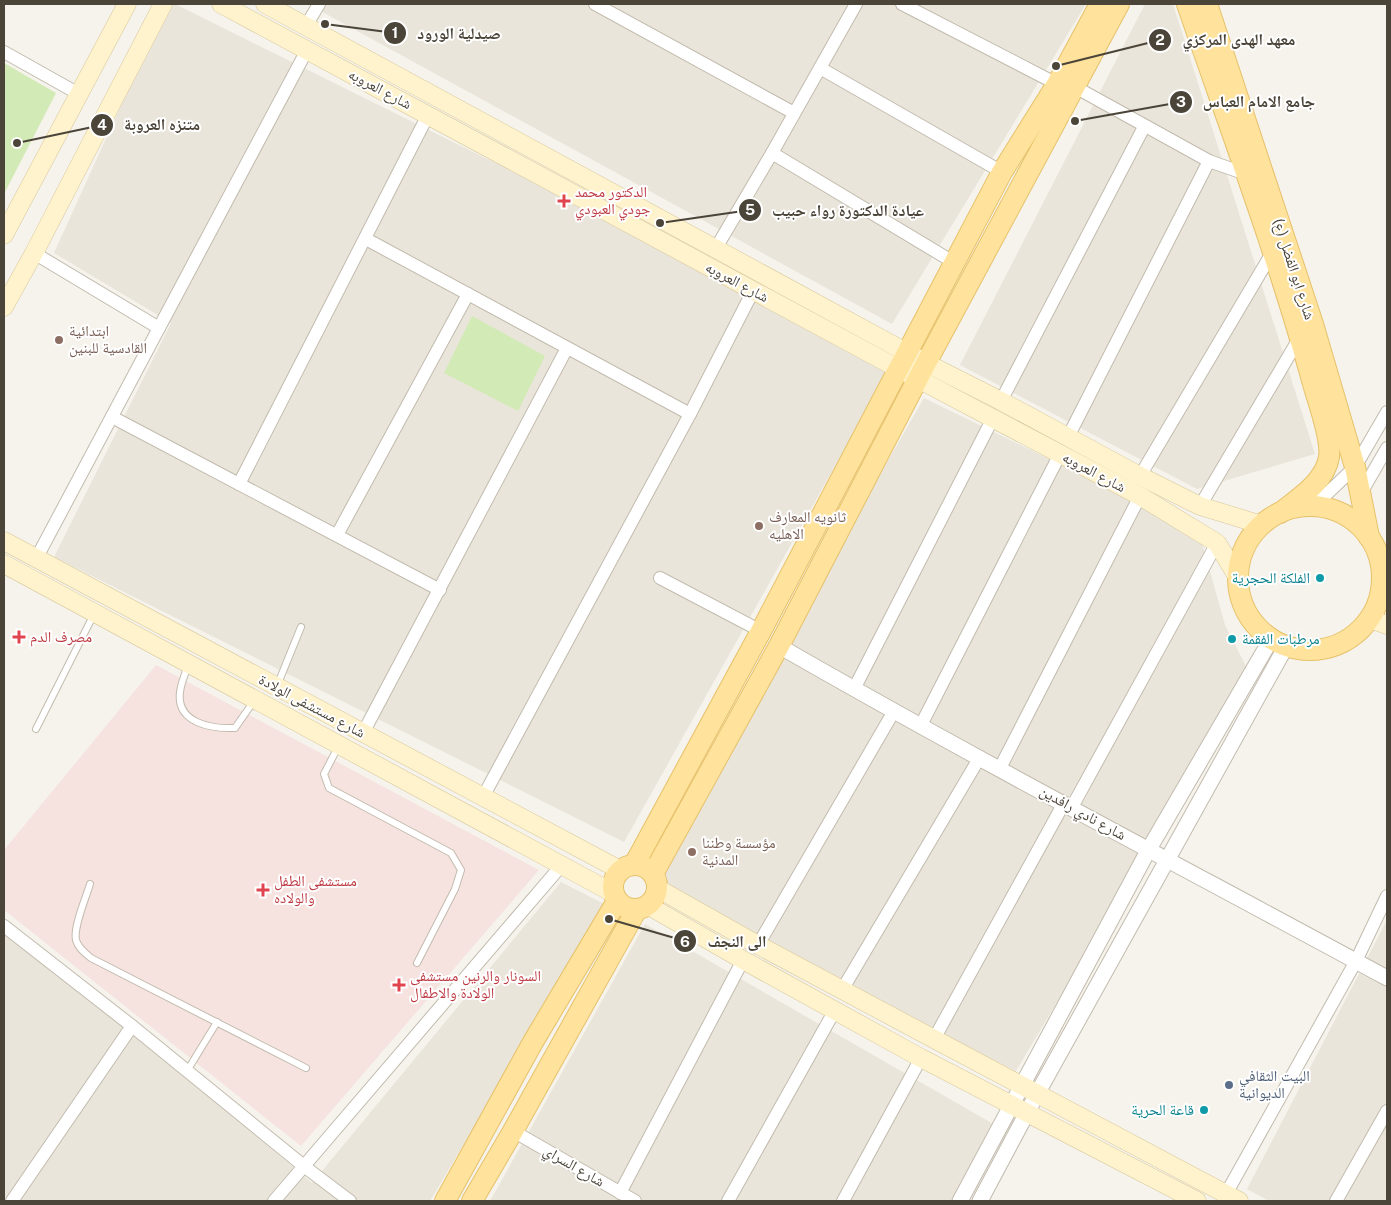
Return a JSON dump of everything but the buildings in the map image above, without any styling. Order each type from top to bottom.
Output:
[{"type":"main road","points":[[4,235],[127,4]]},
{"type":"main road","points":[[6,299],[34,253],[163,4]]},
{"type":"main road","name":"شارع العروبه","points":[[221,4],[753,290],[922,371],[993,418],[1140,496],[1217,544],[1237,576]]},
{"type":"main road","name":"شارع العروبه","points":[[265,4],[716,248],[903,361]]},
{"type":"main road","points":[[472,1201],[649,894],[922,371],[1066,85],[1100,4]]},
{"type":"main road","points":[[445,1201],[615,897],[614,878],[627,867],[761,631],[1002,172],[1066,85],[1119,4]]},
{"type":"main road","name":"شارع ابو الفضل (ع)","points":[[1187,4],[1300,337],[1327,436],[1329,455],[1327,467],[1316,484],[1280,512]]},
{"type":"main road","name":"شارع ابو الفضل (ع)","points":[[1207,4],[1313,324],[1355,467],[1369,537]]},
{"type":"main road","name":"شارع العروبه","points":[[922,371],[1001,401],[1200,506],[1262,525]]},
{"type":"main road","points":[[1313,508],[1332,508],[1343,512],[1353,518],[1369,537],[1378,552],[1382,568],[1384,596],[1377,607],[1378,622],[1356,632],[1343,642],[1331,647],[1302,651],[1278,645],[1254,625],[1245,611],[1238,594],[1237,576],[1242,555],[1252,534],[1262,525],[1280,512],[1313,508]]},
{"type":"main road","name":"شارع مستشفى الولادة","points":[[4,541],[483,796],[627,867]]},
{"type":"main road","name":"شارع مستشفى الولادة","points":[[4,564],[615,897]]},
{"type":"main road","points":[[230,687],[242,669]]},
{"type":"main road","points":[[627,867],[646,868],[649,894],[743,960],[920,1058],[1197,1201]]},
{"type":"main road","points":[[615,897],[632,910],[649,894]]},
{"type":"main road","points":[[649,894],[758,945],[1232,1198]]},
{"type":"street","points":[[306,26],[319,4]]},
{"type":"street","points":[[595,4],[794,114]]},
{"type":"street","points":[[716,248],[856,4]]},
{"type":"street","points":[[902,4],[1066,85],[1209,161],[1246,174]]},
{"type":"street","points":[[36,559],[307,50]]},
{"type":"street","points":[[4,52],[79,94]]},
{"type":"street","points":[[820,68],[1002,172]]},
{"type":"street","points":[[239,484],[428,115]]},
{"type":"street","points":[[1001,401],[1144,127]]},
{"type":"street","points":[[772,153],[955,263]]},
{"type":"street","points":[[1068,437],[1209,161]]},
{"type":"street","points":[[366,239],[690,414]]},
{"type":"street","points":[[34,253],[159,328]]},
{"type":"street","points":[[1140,476],[1272,253]]},
{"type":"street","points":[[483,796],[690,414],[753,290]]},
{"type":"street","points":[[337,535],[468,294]]},
{"type":"street","points":[[1200,506],[1300,337]]},
{"type":"street","points":[[363,733],[568,348]]},
{"type":"street","points":[[1313,508],[1355,467],[1387,412]]},
{"type":"street","points":[[112,417],[440,590]]},
{"type":"street","points":[[854,689],[993,418]]},
{"type":"street","points":[[1361,493],[1387,448]]},
{"type":"street","points":[[921,725],[1060,454]]},
{"type":"street","points":[[1000,768],[1140,496]]},
{"type":"street","points":[[934,1040],[1217,544]]},
{"type":"street","points":[[660,578],[761,631]]},
{"type":"street","points":[[960,1201],[1149,849],[1278,645]]},
{"type":"street","points":[[980,1201],[1166,860],[1278,645]]},
{"type":"street","name":"شارع نادي رافدين","points":[[779,646],[1166,860],[1387,978]]},
{"type":"street","points":[[758,945],[894,711]]},
{"type":"street","points":[[842,990],[980,757]]},
{"type":"street","points":[[277,1200],[561,866]]},
{"type":"street","points":[[1232,1198],[1356,961],[1387,896]]},
{"type":"street","points":[[4,926],[350,1201]]},
{"type":"street","points":[[620,1193],[743,960]]},
{"type":"street","points":[[728,1201],[835,1010]]},
{"type":"street","points":[[12,1201],[132,1026]]},
{"type":"street","points":[[843,1201],[920,1058]]},
{"type":"street","points":[[1336,1201],[1387,1111]]},
{"type":"street","name":"شارع السراي","points":[[513,1131],[635,1201]]},
{"type":"lane","points":[[36,729],[95,613]]},
{"type":"lane","points":[[277,688],[301,627]]},
{"type":"lane","points":[[188,665],[180,691],[180,705],[189,719],[218,729],[235,728],[254,700]]},
{"type":"lane","points":[[339,746],[324,774],[329,788],[451,853],[461,870],[455,889],[416,964]]},
{"type":"lane","points":[[90,884],[75,931],[76,940],[82,950],[91,958],[306,1068]]},
{"type":"lane","points":[[187,1071],[216,1022]]},
{"type":"shaded area","points":[[167,4],[175,4],[894,361],[624,842],[54,557],[171,323],[54,253]]},
{"type":"shaded area","points":[[308,4],[1086,4],[892,324]]},
{"type":"shaded area","points":[[1145,4],[1173,4],[1315,454],[1197,489],[960,365]]},
{"type":"shaded area","points":[[924,398],[1199,532],[1225,625],[1251,676],[1016,1071],[645,882]]},
{"type":"shaded area","name":"مستشفى الطفل والولاده","points":[[156,665],[539,870],[301,1146],[4,910],[4,850]]},
{"type":"shaded area","points":[[561,882],[606,905],[430,1201],[4,1201],[4,925],[312,1183]]},
{"type":"shaded area","points":[[1387,920],[1387,1201],[1269,1201],[1247,1189]]},
{"type":"shaded area","points":[[645,924],[995,1125],[953,1201],[490,1201]]},
{"type":"green space","points":[[4,63],[56,93],[4,194]]},
{"type":"green space","points":[[472,316],[545,356],[518,411],[444,373]]},
{"type":"place","name":"صيدلية الورود","points":[[325,24]]},
{"type":"place","name":"معهد الهدى المركزي","points":[[1056,66]]},
{"type":"place","name":"جامع الامام العباس","points":[[1075,121]]},
{"type":"place","name":"متنزه العروبة","points":[[17,143]]},
{"type":"place","name":"الدكتور محمد جودي العبودي","points":[[564,201]]},
{"type":"place","name":"عيادة الدكتورة رواء حبيب","points":[[660,223]]},
{"type":"place","name":"ابتدائية القادسية للبنين","points":[[59,340]]},
{"type":"place","name":"ثانويه المعارف الاهليه","points":[[759,526]]},
{"type":"place","name":"الفلكة الحجرية","points":[[1320,578]]},
{"type":"place","name":"مصرف الدم","points":[[19,637]]},
{"type":"place","name":"مرطبات الفقمة","points":[[1232,639]]},
{"type":"place","name":"مؤسسة وطننا المدنية","points":[[692,852]]},
{"type":"place","name":"مستشفى الطفل والولاده","points":[[263,890]]},
{"type":"place","name":"الى النجف","points":[[609,919]]},
{"type":"place","name":"السونار والرنين مستشفى الولادة والاطفال","points":[[399,985]]},
{"type":"place","name":"البيت الثقافي الديوانية","points":[[1229,1085]]},
{"type":"place","name":"قاعة الحرية","points":[[1204,1110]]}]
